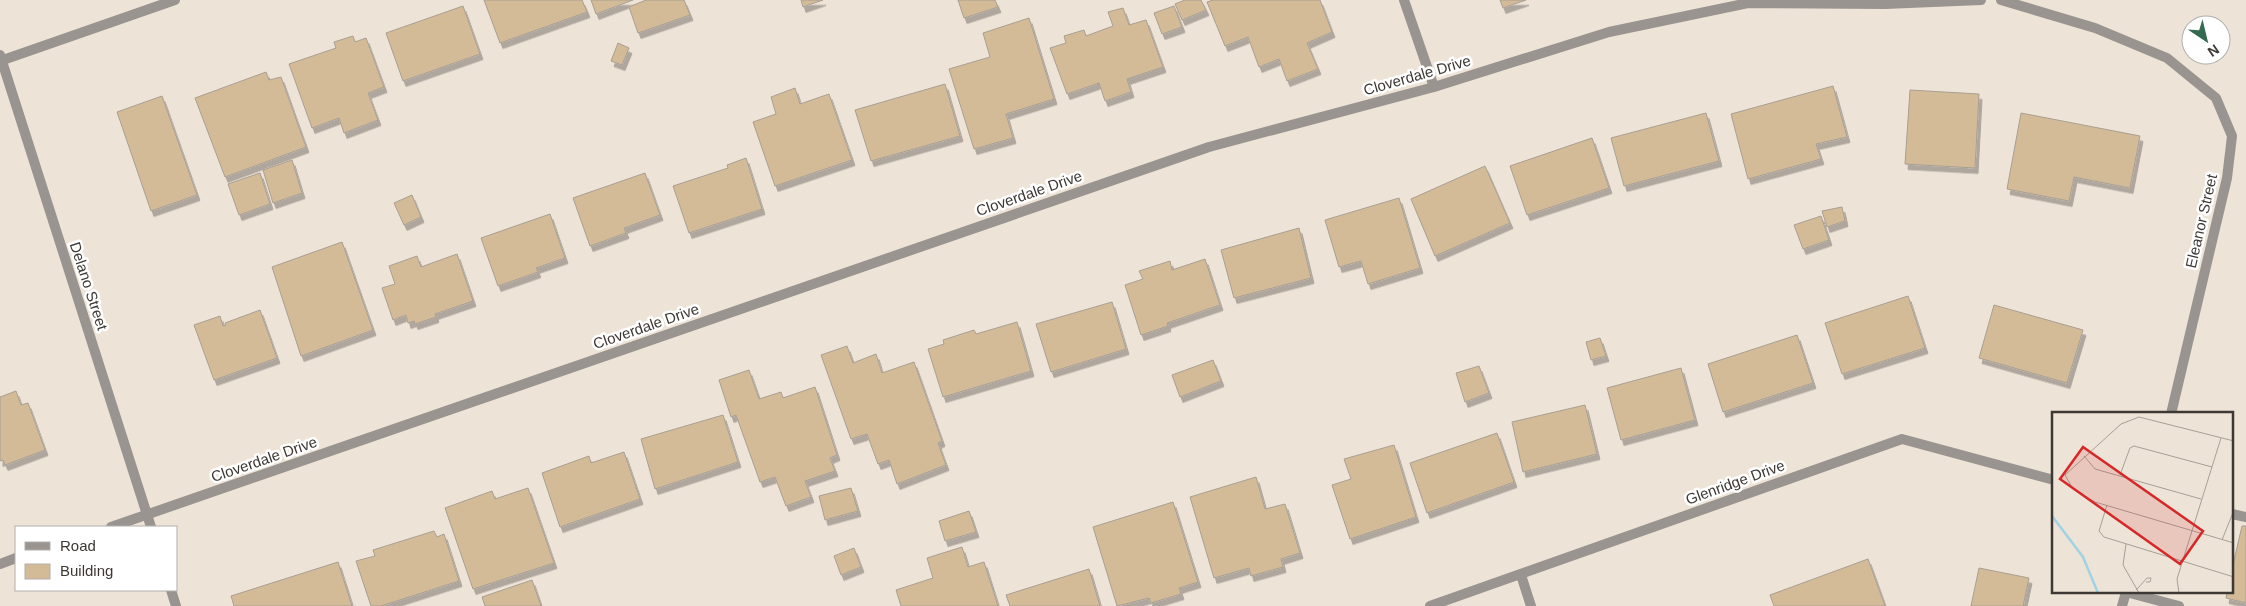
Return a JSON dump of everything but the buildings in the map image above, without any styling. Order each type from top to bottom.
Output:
[{"type":"street","points":[[1,59],[175,0]]},
{"type":"street","points":[[1404,0],[1434,86]]},
{"type":"street","name":"Cloverdale Drive","points":[[114,526],[1209,147],[1434,86],[1609,32],[1748,4],[1885,4],[1981,0]]},
{"type":"street","name":"Eleanor Street","points":[[2002,0],[2095,28],[2167,58],[2216,98],[2232,136],[2227,178],[2171,412]]},
{"type":"street","name":"Delano Street","points":[[1,59],[150,526]]},
{"type":"street","name":"Glenridge Drive","points":[[1430,606],[1902,439],[2052,479]]},
{"type":"street","points":[[0,564],[15,558]]},
{"type":"street","points":[[1521,575],[1531,606]]},
{"type":"street","points":[[171,591],[176,606]]},
{"type":"street","points":[[2134,594],[2179,606]]}]
